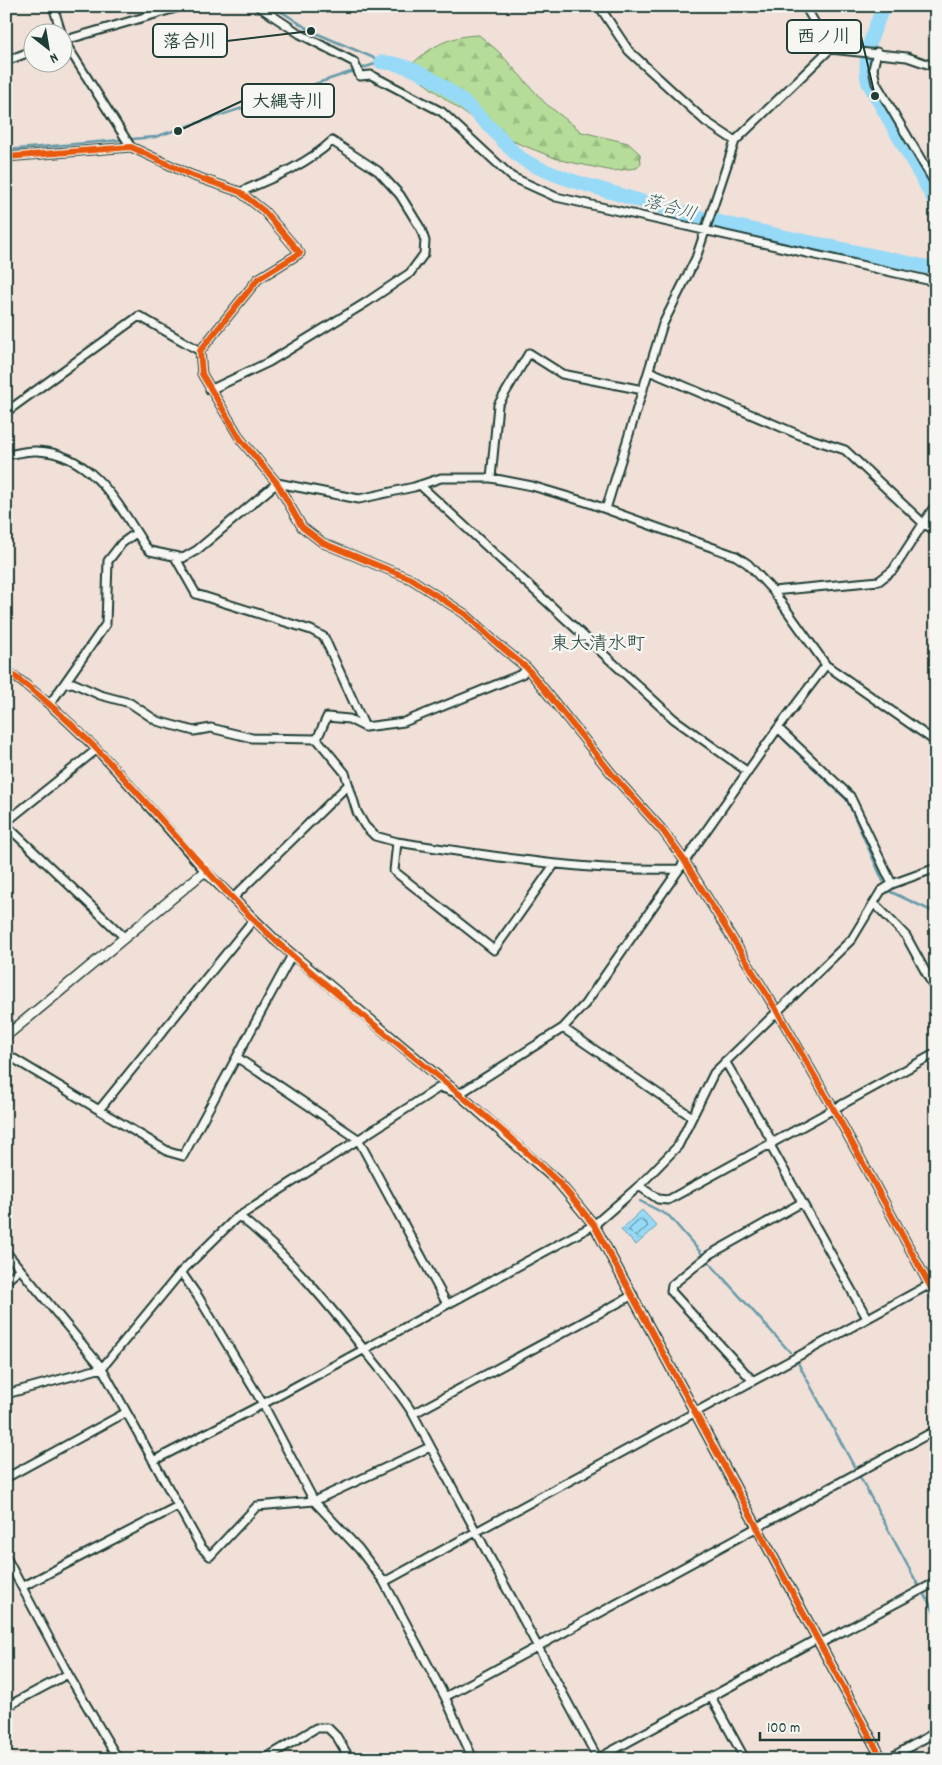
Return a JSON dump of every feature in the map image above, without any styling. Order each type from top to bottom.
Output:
[{"type":"street","points":[[53,6],[58,22]]},
{"type":"street","points":[[72,37],[183,6]]},
{"type":"street","points":[[258,6],[300,34],[356,64],[360,76],[371,75],[405,91],[442,112],[512,177],[556,197],[936,282]]},
{"type":"street","points":[[599,6],[629,51],[705,121],[734,141]]},
{"type":"street","points":[[806,6],[830,49]]},
{"type":"street","points":[[606,509],[663,324],[696,258],[734,141],[830,49],[907,57],[936,68]]},
{"type":"street","points":[[871,52],[876,83],[936,185]]},
{"type":"street","points":[[72,54],[130,146],[191,175],[240,192],[264,211],[300,253],[258,279],[200,351],[202,374],[241,440],[277,483],[302,526],[310,535],[323,543],[411,579],[442,597],[465,614],[527,668],[612,774],[663,831],[684,860],[834,1108],[932,1283],[936,1297]]},
{"type":"street","points":[[6,61],[22,55]]},
{"type":"street","points":[[210,390],[269,362],[367,302],[410,273],[424,254],[426,241],[421,229],[400,195],[378,171],[332,141],[318,154],[286,172],[240,192]]},
{"type":"street","points":[[6,157],[130,146]]},
{"type":"street","points":[[6,412],[139,316],[200,351]]},
{"type":"street","points":[[491,478],[498,405],[529,354],[562,374],[643,390]]},
{"type":"street","points":[[649,371],[802,436],[845,450],[923,523],[936,531]]},
{"type":"street","points":[[6,455],[36,450],[70,458],[85,468],[108,490],[150,551],[183,558],[197,550],[277,483],[316,489],[353,500],[420,485],[441,478],[491,478],[532,486],[606,509],[736,556],[748,564],[773,591],[826,665],[936,742]]},
{"type":"street","points":[[420,485],[674,719],[748,772]]},
{"type":"street","points":[[773,591],[879,580],[893,570],[936,504]]},
{"type":"street","points":[[50,704],[66,684],[73,670],[106,624],[108,561],[122,543],[136,533]]},
{"type":"street","points":[[175,557],[196,594],[310,630],[324,637],[365,727]]},
{"type":"street","points":[[459,1094],[563,1028],[585,1004],[684,860],[778,728],[826,665]]},
{"type":"street","points":[[317,739],[327,717],[349,719],[365,727],[404,722],[522,674],[527,668]]},
{"type":"street","points":[[7,672],[50,704],[96,750],[205,871],[292,955],[459,1094],[559,1183],[594,1226],[633,1295],[882,1759]]},
{"type":"street","points":[[66,684],[73,683],[100,695],[130,703],[157,721],[194,731],[211,728],[252,738],[317,739],[345,773],[357,812],[365,826],[375,836],[397,842],[554,865],[631,871],[679,869]]},
{"type":"street","points":[[778,728],[850,796],[892,884]]},
{"type":"street","points":[[96,750],[6,824],[124,937]]},
{"type":"street","points":[[234,897],[348,785]]},
{"type":"street","points":[[397,842],[394,871],[494,950],[554,865]]},
{"type":"street","points":[[153,1461],[594,1226],[639,1186],[678,1146],[714,1073],[852,939],[882,890],[892,884],[936,868]]},
{"type":"street","points":[[6,1036],[205,871]]},
{"type":"street","points":[[874,903],[906,936],[936,991]]},
{"type":"street","points":[[99,1110],[254,919]]},
{"type":"street","points":[[6,1054],[169,1152],[183,1156],[238,1058],[292,955]]},
{"type":"street","points":[[563,1028],[692,1117]]},
{"type":"street","points":[[639,1186],[658,1199],[668,1200],[936,1053]]},
{"type":"street","points":[[238,1058],[358,1139],[448,1304]]},
{"type":"street","points":[[725,1061],[772,1144],[801,1203],[867,1318]]},
{"type":"street","points":[[6,1394],[102,1368],[181,1272],[239,1216],[440,1087],[459,1094]]},
{"type":"street","points":[[752,1380],[671,1292],[672,1285],[709,1255],[801,1203]]},
{"type":"street","points":[[239,1216],[266,1239],[326,1301],[392,1381],[413,1414],[598,1759],[711,1697],[936,1582]]},
{"type":"street","points":[[6,1252],[102,1368],[201,1547],[210,1556],[257,1506],[314,1501],[430,1447]]},
{"type":"street","points":[[6,1281],[20,1269]]},
{"type":"street","points":[[181,1272],[263,1404],[314,1501],[359,1548],[384,1582],[445,1697],[473,1759]]},
{"type":"street","points":[[384,1582],[475,1530],[932,1283]]},
{"type":"street","points":[[413,1414],[633,1295]]},
{"type":"street","points":[[6,1478],[125,1412]]},
{"type":"street","points":[[445,1697],[936,1430]]},
{"type":"street","points":[[22,1587],[178,1506]]},
{"type":"street","points":[[6,1557],[68,1674],[118,1759]]},
{"type":"street","points":[[6,1708],[68,1674]]},
{"type":"street","points":[[711,1697],[745,1759]]},
{"type":"street","points":[[264,1759],[316,1728],[328,1728],[337,1737],[350,1759]]},
{"type":"street","points":[[888,1759],[936,1732]]},
{"type":"green space","points":[[479,35],[498,51],[545,103],[582,132],[628,143],[640,154],[641,163],[637,168],[613,171],[560,160],[502,137],[463,112],[424,83],[412,64],[442,43],[459,37]]},
{"type":"water","points":[[642,1210],[657,1226],[636,1245],[621,1230]]},
{"type":"waterway","name":"落合川","points":[[273,6],[311,31],[381,61]]},
{"type":"waterway","points":[[884,6],[870,43],[867,62],[868,82],[936,203]]},
{"type":"waterway","points":[[6,150],[155,137],[381,62]]},
{"type":"waterway","name":"落合川","points":[[381,62],[411,69],[440,84],[467,104],[519,157],[554,174],[703,218],[936,269]]},
{"type":"waterway","points":[[783,739],[847,800],[883,881]]},
{"type":"waterway","points":[[891,892],[936,913]]},
{"type":"waterway","points":[[640,1201],[669,1216],[702,1254]]},
{"type":"waterway","points":[[707,1260],[790,1352]]},
{"type":"waterway","points":[[797,1361],[856,1470]]},
{"type":"waterway","points":[[860,1477],[918,1585]]},
{"type":"waterway","points":[[924,1593],[936,1616]]},
{"type":"cycle path","points":[[6,157],[131,147],[191,175],[240,192],[264,211],[300,253],[258,279],[200,351],[202,374],[241,440],[277,483],[302,527],[323,543],[411,579],[465,614],[527,668],[612,774],[663,831],[684,860],[777,1011],[833,1108],[936,1297]]},
{"type":"cycle path","points":[[6,670],[44,699],[79,731],[209,873],[276,941],[454,1089],[524,1150],[563,1187],[594,1225],[882,1759]]},
{"type":"place","name":"落合川","points":[[311,31]]},
{"type":"place","name":"西ノ川","points":[[875,96]]},
{"type":"place","name":"大縄寺川","points":[[178,131]]},
{"type":"district","name":"東大清水町","points":[[598,645]]}]
